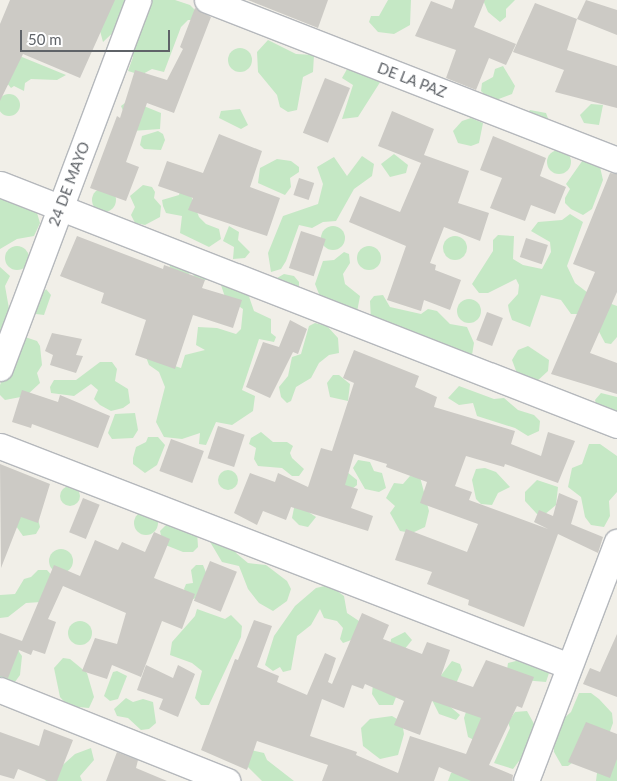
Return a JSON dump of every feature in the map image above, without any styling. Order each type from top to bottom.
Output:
[{"type":"street","name":"24 DE MAYO","points":[[0,368],[138,0]]},
{"type":"street","name":"DE LA PAZ","points":[[207,0],[617,160]]},
{"type":"street","points":[[0,184],[617,425]]},
{"type":"street","points":[[0,446],[569,666]]},
{"type":"street","points":[[526,781],[617,542]]},
{"type":"street","points":[[0,690],[228,781]]},
{"type":"green space","points":[[108,0],[126,0],[121,25],[103,42],[99,27]]},
{"type":"green space","points":[[152,0],[175,0],[190,5],[198,13],[197,20],[188,20],[181,27],[164,72],[152,69],[141,75],[128,71],[133,57],[128,39],[133,23],[146,16]]},
{"type":"green space","points":[[388,0],[411,0],[410,25],[394,34],[378,32],[369,22],[371,16],[379,16]]},
{"type":"green space","points":[[483,0],[515,0],[506,9],[506,17],[500,22],[488,12]]},
{"type":"green space","points":[[268,40],[296,54],[314,55],[313,72],[303,77],[297,110],[288,112],[280,107],[277,95],[258,72],[257,52]]},
{"type":"green space","points":[[0,48],[66,75],[57,80],[31,79],[25,83],[24,91],[14,86],[11,88],[6,82]]},
{"type":"green space","points":[[240,48],[249,51],[252,60],[249,69],[240,72],[231,69],[228,60],[231,51]]},
{"type":"green space","points":[[351,62],[384,76],[358,117],[342,119],[353,85],[342,78]]},
{"type":"green space","points":[[503,66],[515,86],[512,94],[496,100],[488,98],[481,91],[482,83],[493,77],[495,69]]},
{"type":"green space","points":[[5,94],[13,94],[20,101],[20,109],[13,116],[5,116],[-2,109],[-2,101]]},
{"type":"green space","points":[[129,100],[161,113],[160,129],[132,131],[121,106]]},
{"type":"green space","points":[[591,104],[603,105],[599,125],[584,123],[580,115]]},
{"type":"green space","points":[[240,109],[248,125],[241,129],[219,118],[221,111]]},
{"type":"green space","points":[[530,110],[546,113],[549,121],[525,117]]},
{"type":"green space","points":[[471,118],[483,123],[479,143],[471,146],[458,143],[453,131],[462,121]]},
{"type":"green space","points":[[158,131],[163,134],[165,140],[161,150],[144,149],[140,145],[142,136]]},
{"type":"green space","points":[[559,150],[564,151],[570,157],[570,167],[564,173],[559,174],[554,173],[548,167],[547,162],[548,157],[554,151]]},
{"type":"green space","points":[[394,154],[408,165],[406,173],[390,177],[381,164]]},
{"type":"green space","points":[[362,156],[374,164],[372,176],[354,189],[336,221],[323,222],[312,228],[299,225],[286,261],[281,269],[271,272],[268,253],[283,216],[318,204],[323,184],[317,167],[334,157],[347,176]]},
{"type":"green space","points":[[585,157],[600,167],[603,180],[592,209],[583,215],[571,209],[565,203],[565,198],[570,189],[566,184]]},
{"type":"green space","points":[[277,159],[291,161],[299,167],[299,172],[290,178],[291,187],[285,195],[258,183],[260,168]]},
{"type":"green space","points":[[184,177],[199,217],[206,224],[219,229],[221,239],[209,247],[180,233],[182,216],[166,213],[163,206],[162,200],[179,195]]},
{"type":"green space","points":[[143,185],[152,187],[155,192],[154,198],[161,206],[160,217],[145,225],[135,223],[131,215],[135,207],[130,196]]},
{"type":"green space","points":[[104,188],[109,189],[115,195],[115,205],[109,211],[104,212],[99,211],[93,205],[92,200],[93,195],[99,189]]},
{"type":"green space","points":[[0,191],[35,206],[40,223],[34,236],[17,239],[0,249]]},
{"type":"green space","points":[[570,214],[583,222],[567,266],[575,283],[592,296],[580,314],[571,314],[561,300],[541,295],[530,327],[512,320],[508,305],[518,294],[519,285],[516,279],[488,293],[479,293],[472,284],[493,251],[493,240],[498,235],[514,236],[513,259],[523,265],[542,269],[551,252],[550,242],[531,231],[538,222],[562,220]]},
{"type":"green space","points":[[229,226],[239,232],[238,240],[250,252],[245,258],[233,259],[234,247],[223,241]]},
{"type":"green space","points":[[333,226],[338,227],[344,233],[344,243],[338,249],[333,250],[328,249],[322,243],[321,238],[322,233],[328,227]]},
{"type":"green space","points":[[455,236],[460,237],[466,243],[466,253],[460,259],[455,260],[450,259],[444,253],[443,248],[444,243],[450,237]]},
{"type":"green space","points":[[17,246],[25,250],[29,258],[25,266],[17,270],[9,266],[5,258],[9,250]]},
{"type":"green space","points":[[369,246],[374,247],[380,253],[380,263],[374,269],[369,270],[364,269],[358,263],[357,258],[358,253],[364,247]]},
{"type":"green space","points":[[344,252],[349,254],[350,263],[343,274],[345,284],[360,296],[357,312],[328,301],[319,294],[315,284],[323,261],[334,260]]},
{"type":"green space","points":[[168,259],[208,279],[202,281],[194,278],[193,272],[186,275],[171,271]]},
{"type":"green space","points":[[0,267],[10,276],[5,286],[11,320],[0,341]]},
{"type":"green space","points":[[284,274],[294,276],[299,282],[299,291],[275,285],[277,278]]},
{"type":"green space","points":[[225,282],[245,285],[254,311],[271,319],[271,333],[276,337],[274,342],[259,339],[242,390],[255,396],[253,411],[232,425],[216,422],[206,445],[199,444],[200,433],[182,439],[164,437],[156,422],[165,387],[159,372],[149,365],[146,357],[181,368],[185,355],[205,350],[196,345],[198,327],[217,328],[236,334],[241,329],[243,309],[225,297],[221,285]]},
{"type":"green space","points":[[46,289],[51,295],[44,315],[36,314],[31,310]]},
{"type":"green space","points":[[383,295],[390,307],[421,314],[428,309],[437,311],[450,324],[467,327],[474,343],[472,355],[371,321],[370,301],[374,296]]},
{"type":"green space","points":[[469,299],[474,300],[480,306],[480,316],[474,322],[469,323],[464,322],[458,316],[457,311],[458,306],[464,300]]},
{"type":"green space","points":[[606,302],[617,306],[617,337],[611,344],[605,343],[595,324]]},
{"type":"green space","points":[[315,323],[327,326],[338,338],[339,353],[329,355],[319,363],[311,378],[296,387],[291,401],[287,403],[281,397],[279,387],[288,376],[292,357],[301,354],[309,326]]},
{"type":"green space","points":[[25,337],[37,341],[40,346],[42,365],[37,373],[40,383],[26,396],[5,400],[0,395],[0,385],[17,341]]},
{"type":"green space","points":[[528,346],[549,360],[548,371],[535,383],[518,376],[512,360],[518,350]]},
{"type":"green space","points":[[100,362],[112,362],[117,369],[115,381],[128,389],[130,403],[123,408],[111,411],[100,405],[94,399],[98,390],[91,384],[74,396],[51,393],[50,387],[54,380],[76,380]]},
{"type":"green space","points":[[333,375],[339,375],[350,384],[348,401],[330,397],[327,383]]},
{"type":"green space","points":[[459,386],[494,399],[504,398],[518,410],[534,415],[540,421],[539,431],[528,436],[515,428],[477,416],[473,403],[459,405],[448,398]]},
{"type":"green space","points":[[601,393],[617,397],[617,413],[598,412],[595,400]]},
{"type":"green space","points":[[135,413],[138,430],[133,438],[112,439],[108,433],[115,414]]},
{"type":"green space","points":[[261,432],[273,442],[287,442],[293,446],[290,453],[292,458],[304,469],[299,476],[292,476],[282,468],[258,466],[254,459],[256,448],[249,444],[251,438]]},
{"type":"green space","points":[[148,437],[158,437],[165,445],[157,465],[145,473],[133,464],[133,458],[136,447],[146,442]]},
{"type":"green space","points":[[589,444],[600,444],[617,456],[617,492],[609,501],[610,516],[604,527],[591,525],[585,517],[581,497],[568,487],[572,468],[582,464]]},
{"type":"green space","points":[[358,460],[370,462],[374,471],[382,473],[386,488],[379,492],[365,489],[353,468]]},
{"type":"green space","points":[[485,468],[496,472],[510,487],[498,493],[492,505],[481,504],[476,499],[472,480],[476,469]]},
{"type":"green space","points":[[228,470],[235,473],[238,480],[235,487],[228,490],[221,487],[218,480],[221,473]]},
{"type":"green space","points":[[347,472],[357,480],[357,485],[352,489],[327,478]]},
{"type":"green space","points":[[410,476],[420,477],[429,511],[425,527],[412,533],[400,531],[390,513],[395,506],[386,498],[394,483],[403,484]]},
{"type":"green space","points":[[537,480],[558,487],[556,505],[544,515],[537,514],[525,501],[525,492]]},
{"type":"green space","points":[[70,486],[77,489],[80,496],[77,503],[70,506],[63,503],[60,496],[63,489]]},
{"type":"green space","points":[[295,503],[316,517],[308,527],[299,525],[292,518]]},
{"type":"green space","points":[[146,511],[155,514],[158,523],[155,532],[146,535],[137,532],[134,523],[137,514]]},
{"type":"green space","points":[[17,515],[37,515],[40,527],[36,534],[23,536],[16,526]]},
{"type":"green space","points":[[169,522],[197,532],[198,547],[193,552],[183,552],[163,544],[160,531]]},
{"type":"green space","points":[[203,530],[234,541],[236,553],[248,563],[266,565],[287,581],[291,589],[287,601],[273,611],[259,603],[248,589],[239,566],[222,562]]},
{"type":"green space","points":[[61,549],[70,552],[73,561],[70,570],[61,573],[52,570],[49,561],[52,552]]},
{"type":"green space","points":[[196,565],[203,565],[207,575],[199,596],[190,601],[184,589],[186,584],[193,583],[191,570]]},
{"type":"green space","points":[[38,570],[47,570],[55,579],[41,602],[26,603],[8,617],[0,618],[0,595],[15,594],[24,579],[31,577]]},
{"type":"green space","points":[[329,585],[344,596],[347,613],[362,623],[357,638],[343,643],[340,639],[343,628],[337,621],[324,618],[320,609],[311,625],[297,636],[291,670],[283,672],[280,667],[273,671],[265,665],[274,636],[295,606],[316,588]]},
{"type":"green space","points":[[197,609],[225,619],[231,615],[242,626],[241,637],[209,705],[201,705],[195,698],[202,671],[192,663],[170,655],[172,642],[195,616]]},
{"type":"green space","points":[[80,621],[89,624],[92,633],[89,642],[80,645],[71,642],[68,633],[71,624]]},
{"type":"green space","points":[[405,632],[412,640],[404,650],[390,647],[391,639]]},
{"type":"green space","points":[[17,649],[22,656],[20,675],[12,686],[0,680],[0,652]]},
{"type":"green space","points":[[63,658],[70,659],[87,673],[94,697],[89,708],[68,706],[60,697],[54,668]]},
{"type":"green space","points":[[520,660],[543,667],[549,673],[546,682],[523,680],[507,670],[508,663]]},
{"type":"green space","points":[[452,661],[460,664],[462,670],[447,704],[460,715],[456,720],[439,714],[430,696],[432,687]]},
{"type":"green space","points":[[117,671],[127,676],[118,699],[110,701],[104,696],[113,672]]},
{"type":"green space","points":[[373,684],[396,697],[393,705],[379,705],[372,694]]},
{"type":"green space","points":[[489,690],[476,741],[468,737],[464,718],[468,706]]},
{"type":"green space","points":[[579,693],[591,693],[599,699],[612,713],[613,723],[609,734],[568,766],[562,766],[554,752],[554,742],[561,721],[571,712]]},
{"type":"green space","points":[[126,698],[133,702],[143,699],[153,702],[156,723],[149,729],[141,730],[128,718],[117,716],[114,709]]},
{"type":"green space","points":[[527,711],[539,733],[529,757],[519,761],[513,769],[494,763],[510,728],[508,722],[515,712]]},
{"type":"green space","points":[[392,716],[402,722],[404,734],[398,755],[380,759],[363,746],[361,728],[370,719]]},
{"type":"green space","points":[[91,748],[94,760],[80,776],[82,781],[45,781],[75,754]]},
{"type":"green space","points":[[251,750],[264,753],[267,760],[294,781],[262,781],[245,764]]},
{"type":"green space","points":[[617,750],[617,781],[596,781],[597,773]]},
{"type":"green space","points":[[464,768],[480,781],[448,781],[451,773]]},
{"type":"building","points":[[10,0],[115,0],[80,78],[23,54],[0,101],[0,24]]},
{"type":"building","points":[[248,0],[328,0],[318,28]]},
{"type":"building","points":[[455,0],[485,0],[474,27],[516,44],[506,65],[489,58],[476,90],[446,78],[456,50],[415,36],[431,1],[452,9]]},
{"type":"building","points":[[586,0],[617,10],[617,35],[577,19]]},
{"type":"building","points":[[535,3],[577,19],[567,50],[617,66],[617,108],[555,92],[564,70],[513,52]]},
{"type":"building","points":[[195,8],[211,17],[174,113],[147,103],[126,162],[139,167],[126,201],[90,188],[117,116],[120,118],[135,70],[167,80],[183,49],[180,47]]},
{"type":"building","points":[[325,78],[350,88],[328,143],[303,133]]},
{"type":"building","points":[[392,111],[434,129],[424,155],[469,171],[458,203],[489,213],[480,241],[444,227],[430,263],[436,265],[435,270],[461,280],[450,310],[424,300],[421,311],[387,300],[406,246],[349,222],[360,196],[400,212],[421,163],[378,146]]},
{"type":"building","points":[[219,134],[262,151],[250,187],[280,198],[267,236],[188,210],[193,198],[158,186],[167,161],[203,173]]},
{"type":"building","points":[[493,136],[546,158],[540,176],[566,187],[555,214],[531,205],[525,221],[490,208],[502,178],[480,170]]},
{"type":"building","points":[[610,173],[617,174],[617,292],[590,353],[617,363],[617,394],[551,374],[595,272],[573,264]]},
{"type":"building","points":[[299,178],[314,183],[309,200],[293,195]]},
{"type":"building","points":[[301,231],[326,239],[314,276],[289,268]]},
{"type":"building","points":[[77,236],[163,269],[164,265],[205,280],[202,288],[242,300],[233,328],[193,315],[175,369],[135,355],[146,320],[101,303],[104,293],[60,276]]},
{"type":"building","points":[[526,238],[548,245],[542,264],[520,257]]},
{"type":"building","points":[[487,312],[503,318],[492,346],[476,340]]},
{"type":"building","points":[[290,320],[307,329],[298,354],[293,352],[270,398],[246,387],[263,342],[279,347]]},
{"type":"building","points":[[52,333],[82,339],[76,355],[83,356],[76,373],[50,365],[53,355],[45,351]]},
{"type":"building","points":[[354,350],[419,376],[415,387],[437,397],[434,407],[515,431],[511,444],[541,456],[548,432],[575,441],[558,483],[505,464],[504,467],[466,456],[455,486],[472,492],[469,500],[548,529],[534,522],[539,510],[553,516],[559,493],[578,501],[571,524],[603,537],[598,553],[558,534],[524,627],[468,605],[469,600],[427,584],[432,572],[395,560],[406,529],[467,552],[478,524],[420,503],[427,482],[386,467],[387,464],[354,454],[345,485],[358,489],[351,508],[373,516],[368,531],[291,507],[286,520],[263,511],[257,525],[234,513],[250,473],[275,482],[278,473],[308,487],[321,448],[332,451],[354,383],[343,378]]},
{"type":"building","points":[[22,390],[58,402],[60,395],[110,416],[98,448],[32,424],[31,428],[12,422]]},
{"type":"building","points":[[218,426],[245,435],[234,467],[207,458]]},
{"type":"building","points":[[171,439],[204,451],[192,483],[159,471]]},
{"type":"building","points":[[0,464],[50,484],[38,523],[21,517],[1,568]]},
{"type":"building","points":[[83,498],[100,505],[86,539],[69,532]]},
{"type":"building","points":[[154,532],[170,539],[154,578],[195,594],[182,629],[162,621],[141,677],[112,665],[107,679],[82,671],[95,638],[117,644],[126,613],[63,586],[48,619],[56,622],[45,654],[33,650],[31,655],[19,650],[8,678],[0,676],[0,633],[22,641],[54,565],[80,576],[95,540],[118,550],[122,542],[145,552]]},
{"type":"building","points":[[210,561],[237,572],[221,612],[194,601]]},
{"type":"building","points":[[362,613],[389,625],[383,639],[422,654],[427,642],[450,650],[441,676],[473,687],[486,660],[534,677],[522,708],[517,706],[489,765],[513,775],[512,781],[471,781],[439,767],[434,781],[322,781],[328,765],[257,741],[247,770],[201,750],[235,659],[238,660],[254,620],[272,626],[257,667],[279,676],[277,682],[307,695],[325,653],[336,658],[328,682],[332,684]],"holes":[[[365,684],[404,701],[394,725],[420,735],[432,701],[481,718],[466,754],[410,736],[398,773],[356,755],[357,752],[310,736],[322,699],[344,708],[352,685],[363,689]]]},
{"type":"building","points":[[617,634],[617,697],[583,684],[590,668],[600,672]]},
{"type":"building","points":[[146,665],[173,678],[178,665],[195,674],[178,717],[159,709],[163,699],[137,690]]},
{"type":"building","points":[[586,722],[617,734],[617,759],[610,778],[568,762]]},
{"type":"building","points":[[44,729],[73,740],[57,781],[48,781],[18,769],[14,779],[0,775],[0,732],[39,746]]},
{"type":"building","points":[[117,752],[138,760],[136,768],[167,781],[106,781]]}]
